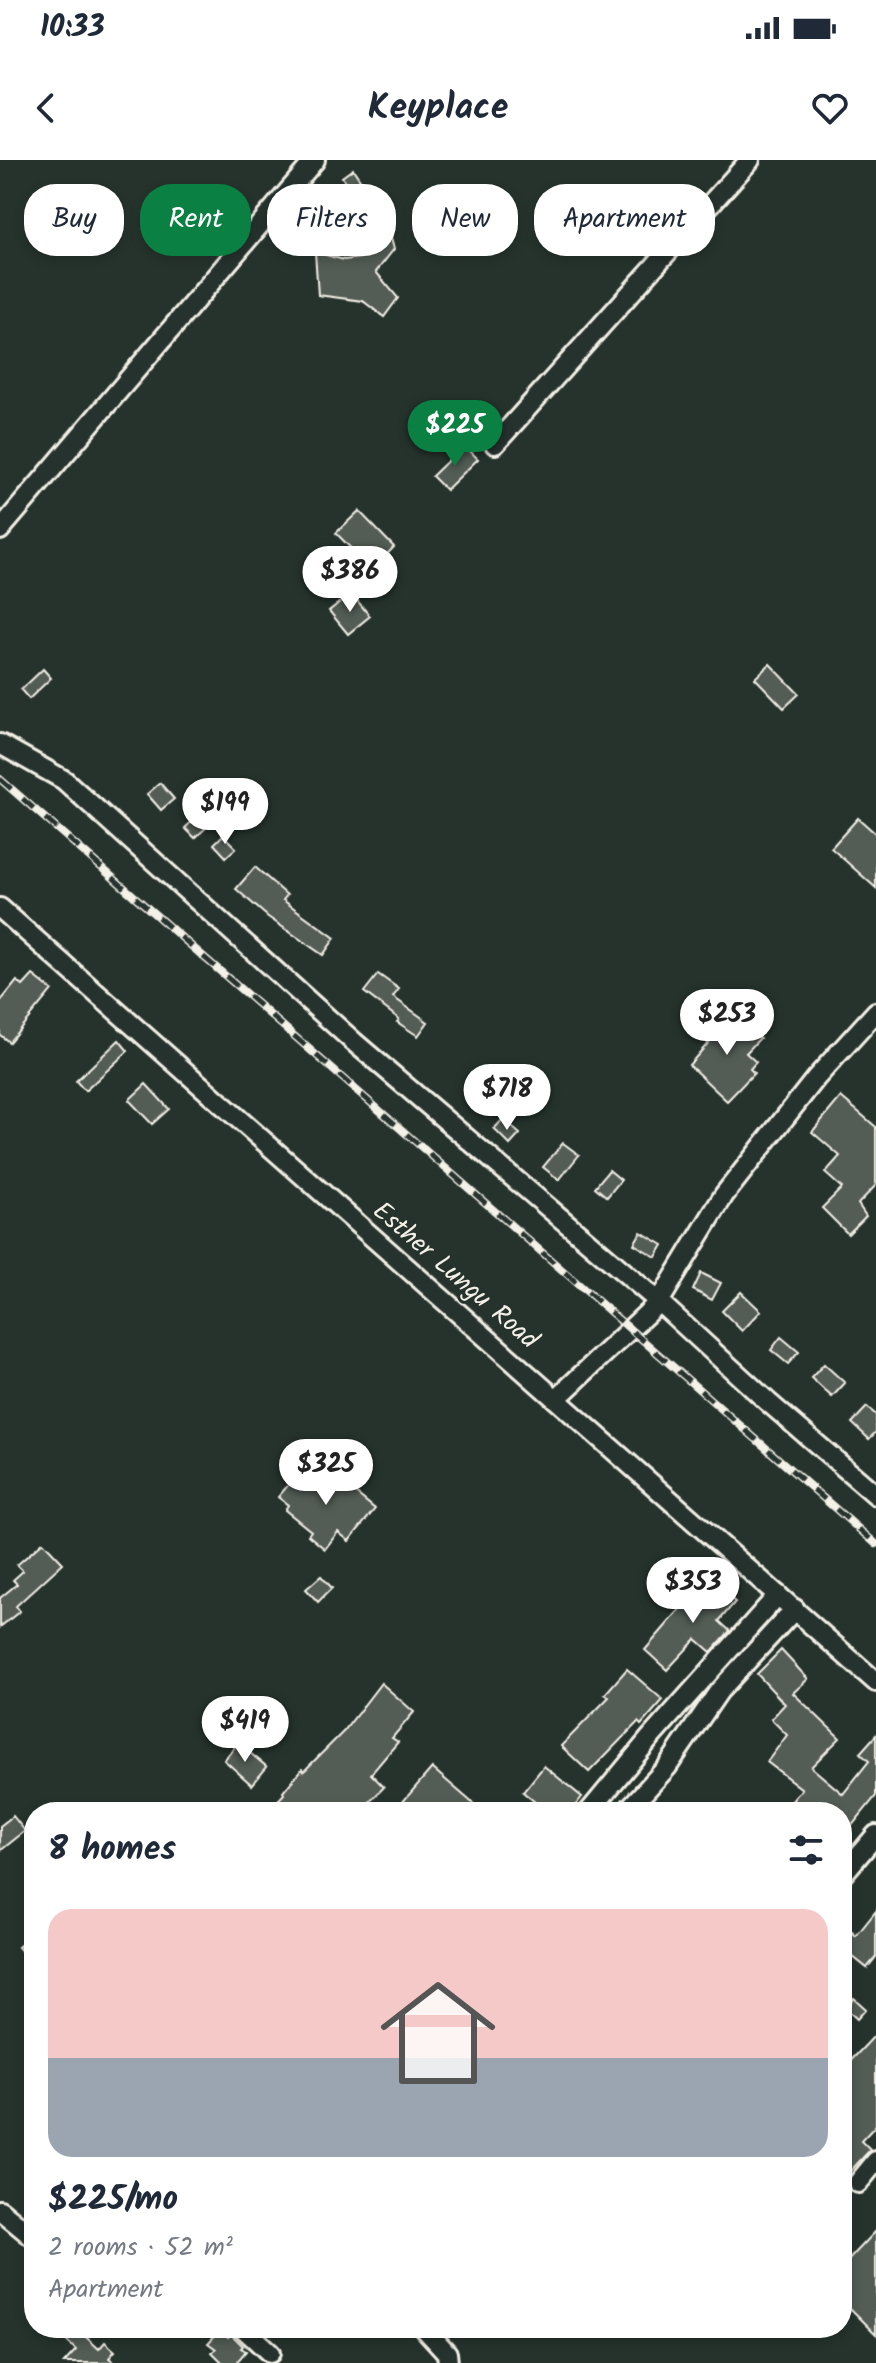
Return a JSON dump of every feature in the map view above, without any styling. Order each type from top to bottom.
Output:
[{"type":"street","points":[[0,530],[315,160]]},
{"type":"street","points":[[495,444],[750,160]]},
{"type":"street","points":[[0,744],[64,780],[354,1042],[659,1302],[876,1495]]},
{"type":"street","name":"Esther Lungu Road","points":[[0,908],[876,1682]]},
{"type":"street","points":[[556,1399],[659,1302],[724,1195],[816,1078],[876,1012]]},
{"type":"street","points":[[597,1802],[778,1595]]},
{"type":"street","points":[[635,1802],[667,1767],[719,1691],[795,1609]]},
{"type":"street","points":[[852,1863],[876,1835]]},
{"type":"street","points":[[858,2183],[876,2161]]},
{"type":"street","points":[[0,2210],[24,2230]]},
{"type":"street","points":[[254,2338],[270,2353]]},
{"type":"street","points":[[433,2338],[447,2353],[448,2363]]},
{"type":"building","points":[[353,169],[361,181],[347,184],[342,177]]},
{"type":"building","points":[[315,256],[344,260],[389,256],[376,272],[398,298],[384,317],[363,301],[318,295]]},
{"type":"building","points":[[464,445],[478,459],[446,490],[432,476]]},
{"type":"building","points":[[359,511],[394,547],[372,570],[336,533]]},
{"type":"building","points":[[351,593],[370,616],[348,634],[329,611]]},
{"type":"building","points":[[770,664],[799,694],[784,708],[755,678]]},
{"type":"building","points":[[43,669],[51,678],[29,699],[21,690]]},
{"type":"building","points":[[160,783],[174,799],[161,810],[147,794]]},
{"type":"building","points":[[201,813],[210,824],[195,838],[185,828]]},
{"type":"building","points":[[858,818],[876,834],[876,888],[831,848]]},
{"type":"building","points":[[223,835],[236,848],[226,857],[214,844]]},
{"type":"building","points":[[255,867],[287,895],[283,900],[335,938],[323,955],[268,917],[236,889]]},
{"type":"building","points":[[378,974],[399,989],[393,997],[428,1022],[418,1036],[397,1022],[399,1019],[364,992]]},
{"type":"building","points":[[33,975],[52,990],[9,1042],[0,1035],[0,1002],[17,981],[23,986]]},
{"type":"building","points":[[736,1015],[760,1038],[746,1053],[756,1062],[750,1069],[754,1073],[727,1101],[689,1065],[711,1040],[706,1035],[723,1016],[730,1022]]},
{"type":"building","points":[[119,1040],[128,1051],[85,1091],[76,1081]]},
{"type":"building","points":[[146,1084],[169,1109],[152,1124],[129,1100]]},
{"type":"building","points":[[841,1097],[876,1127],[876,1185],[858,1204],[866,1216],[848,1234],[822,1208],[842,1188],[825,1173],[840,1156],[812,1132]]},
{"type":"building","points":[[503,1119],[520,1134],[510,1145],[494,1129]]},
{"type":"building","points":[[563,1143],[579,1155],[559,1180],[543,1167]]},
{"type":"building","points":[[609,1170],[621,1180],[607,1197],[595,1187]]},
{"type":"building","points":[[641,1232],[663,1245],[656,1257],[634,1244]]},
{"type":"building","points":[[701,1273],[721,1283],[712,1300],[693,1290]]},
{"type":"building","points":[[741,1292],[761,1311],[742,1331],[722,1311]]},
{"type":"building","points":[[781,1337],[799,1352],[788,1364],[771,1350]]},
{"type":"building","points":[[824,1364],[845,1383],[832,1397],[811,1378]]},
{"type":"building","points":[[867,1407],[876,1415],[876,1432],[869,1439],[852,1423]]},
{"type":"building","points":[[326,1469],[375,1509],[349,1541],[338,1532],[325,1549],[308,1535],[311,1531],[285,1510],[288,1505],[278,1497],[300,1471],[315,1483]]},
{"type":"building","points":[[43,1542],[63,1563],[16,1606],[20,1611],[0,1627],[0,1598],[17,1584],[13,1580],[23,1571],[17,1565]]},
{"type":"building","points":[[321,1576],[332,1588],[318,1602],[306,1589]]},
{"type":"building","points":[[707,1578],[735,1602],[719,1621],[730,1631],[711,1652],[696,1639],[667,1670],[645,1650]]},
{"type":"building","points":[[781,1650],[808,1679],[793,1693],[840,1738],[811,1767],[843,1794],[869,1761],[860,1753],[876,1735],[876,1796],[852,1826],[852,1802],[791,1802],[802,1789],[767,1762],[787,1735],[771,1719],[785,1704],[757,1674]]},
{"type":"building","points":[[627,1669],[663,1700],[641,1725],[638,1722],[589,1772],[561,1746],[609,1697],[605,1694]]},
{"type":"building","points":[[381,1683],[414,1712],[392,1738],[398,1742],[371,1774],[384,1787],[370,1802],[276,1802],[302,1769],[304,1771],[344,1731]]},
{"type":"building","points":[[238,1743],[267,1767],[252,1785],[224,1760]]},
{"type":"building","points":[[544,1766],[582,1797],[578,1802],[535,1802],[523,1792]]},
{"type":"building","points":[[432,1768],[471,1802],[403,1802]]},
{"type":"building","points":[[13,1816],[24,1832],[0,1851],[0,1826]]},
{"type":"building","points":[[876,1911],[876,1957],[867,1968],[852,1956],[852,1932],[856,1936]]},
{"type":"building","points":[[854,1998],[866,2009],[857,2019],[852,2014]]},
{"type":"building","points":[[876,2034],[876,2125],[861,2141],[870,2150],[852,2169],[852,2059]]},
{"type":"building","points":[[876,2231],[876,2334],[852,2310],[852,2256]]},
{"type":"building","points":[[63,2338],[87,2338],[99,2349],[105,2342],[115,2351],[109,2358],[115,2363],[64,2363],[76,2350]]},
{"type":"building","points":[[213,2338],[235,2338],[246,2351],[236,2363],[223,2363],[212,2352],[216,2349],[208,2343]]},
{"type":"railway","points":[[0,779],[876,1544]]}]
